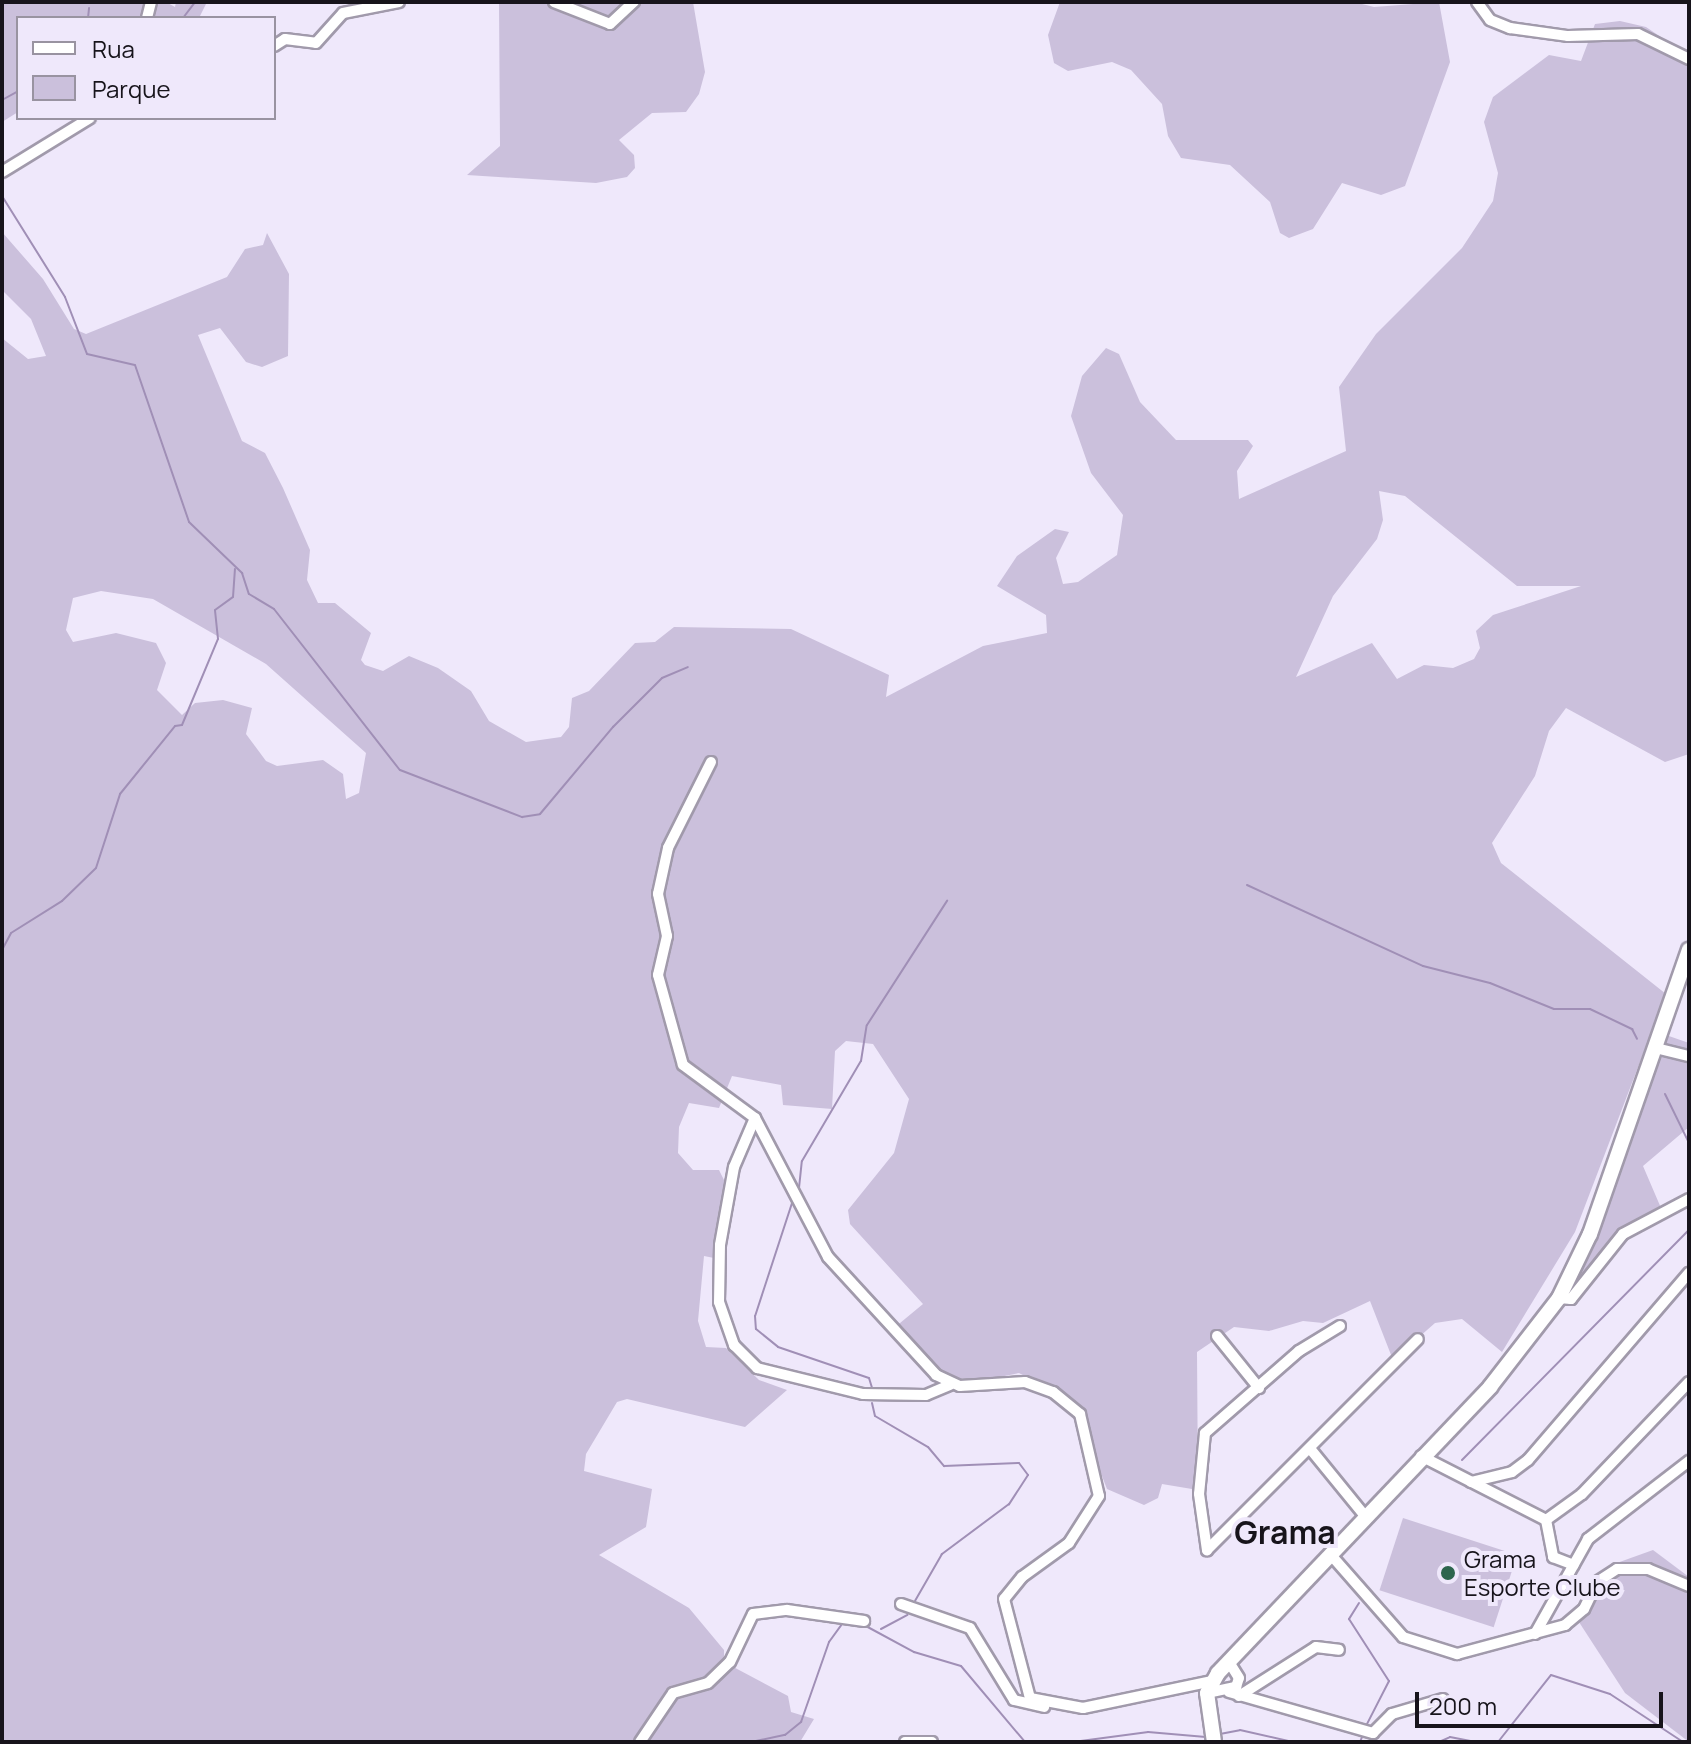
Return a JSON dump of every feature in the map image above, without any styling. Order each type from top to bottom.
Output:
[{"type":"main road","points":[[1213,1738],[1209,1687],[1421,1456],[1490,1387],[1559,1298],[1590,1234],[1689,950]]},
{"type":"street","points":[[276,45],[285,39],[316,43],[338,15],[399,2]]},
{"type":"street","points":[[554,2],[610,24],[634,2]]},
{"type":"street","points":[[1477,2],[1490,20],[1510,28],[1568,36],[1638,34],[1689,59]]},
{"type":"street","points":[[2,172],[87,120]]},
{"type":"street","points":[[711,762],[666,854],[658,901],[667,936],[658,975],[683,1065],[755,1118],[838,1270],[950,1385]]},
{"type":"street","points":[[1656,1048],[1689,1056]]},
{"type":"street","points":[[755,1118],[734,1167],[720,1245],[719,1302],[734,1345],[757,1368],[863,1394],[926,1395],[950,1385],[1015,1379],[1073,1406],[1100,1485],[1069,1543],[1022,1577],[1004,1599],[1022,1679],[1030,1698],[1049,1706]]},
{"type":"street","points":[[1559,1298],[1571,1299],[1623,1234],[1689,1199]]},
{"type":"street","points":[[1471,1482],[1512,1472],[1528,1460],[1689,1273]]},
{"type":"street","points":[[1340,1326],[1299,1351],[1203,1437],[1199,1494],[1207,1550],[1312,1451],[1418,1339]]},
{"type":"street","points":[[1217,1336],[1259,1388]]},
{"type":"street","points":[[1546,1520],[1582,1494],[1689,1382]]},
{"type":"street","points":[[1312,1451],[1365,1516]]},
{"type":"street","points":[[1421,1456],[1546,1520]]},
{"type":"street","points":[[1535,1634],[1588,1539],[1689,1461]]},
{"type":"street","points":[[1546,1520],[1553,1557],[1574,1565]]},
{"type":"street","points":[[1331,1555],[1403,1637],[1431,1651],[1457,1654],[1565,1625],[1584,1609],[1597,1582],[1617,1569],[1648,1569],[1689,1586]]},
{"type":"street","points":[[901,1604],[970,1628],[1014,1700],[1028,1708],[1110,1705],[1209,1687],[1373,1733],[1392,1714],[1443,1699]]},
{"type":"street","points":[[640,1742],[673,1693],[708,1683],[730,1662],[753,1614],[787,1610],[864,1621]]},
{"type":"street","points":[[1234,1694],[1316,1647],[1339,1650]]},
{"type":"street","points":[[1229,1662],[1239,1682],[1234,1694]]},
{"type":"street","points":[[905,1742],[929,1741]]},
{"type":"green space","points":[[2,2],[166,2],[175,7],[176,2],[207,2],[200,16],[16,16],[16,113],[2,122]]},
{"type":"green space","points":[[499,2],[693,2],[705,72],[699,94],[686,112],[652,113],[619,140],[634,155],[635,168],[627,177],[596,183],[467,175],[500,146]]},
{"type":"green space","points":[[1060,2],[1354,2],[1374,7],[1439,2],[1450,62],[1405,186],[1381,195],[1342,183],[1313,229],[1289,238],[1280,233],[1270,202],[1230,165],[1181,158],[1168,136],[1162,104],[1131,70],[1112,62],[1068,71],[1054,63],[1048,35]]},
{"type":"green space","points":[[1620,21],[1646,27],[1689,56],[1689,754],[1665,762],[1566,708],[1549,731],[1535,776],[1492,843],[1501,863],[1666,994],[1575,1232],[1502,1352],[1462,1319],[1435,1323],[1393,1360],[1370,1301],[1323,1323],[1303,1321],[1269,1331],[1234,1327],[1197,1352],[1198,1490],[1162,1484],[1158,1498],[1144,1505],[1107,1489],[1073,1401],[1019,1373],[942,1389],[894,1328],[923,1304],[850,1224],[848,1210],[894,1153],[909,1099],[873,1044],[846,1041],[835,1051],[832,1109],[783,1105],[781,1085],[732,1076],[719,1108],[689,1103],[679,1127],[678,1153],[693,1170],[719,1170],[725,1182],[714,1258],[704,1256],[698,1321],[706,1347],[726,1348],[759,1380],[787,1390],[745,1427],[627,1399],[617,1402],[586,1454],[584,1471],[652,1489],[646,1527],[599,1555],[689,1608],[724,1650],[724,1662],[788,1696],[791,1712],[814,1719],[800,1742],[2,1742],[2,338],[28,359],[46,356],[31,319],[2,290],[2,232],[43,279],[74,329],[86,334],[227,277],[245,249],[263,245],[267,233],[289,274],[288,356],[262,367],[246,362],[220,328],[198,335],[242,441],[265,453],[283,488],[310,550],[307,580],[318,603],[335,603],[371,633],[361,660],[365,665],[383,671],[409,656],[438,668],[471,691],[489,721],[526,742],[561,737],[569,727],[572,698],[589,691],[635,643],[655,642],[674,627],[791,629],[889,675],[886,697],[983,646],[1047,633],[1046,615],[997,586],[1017,556],[1055,529],[1069,532],[1056,558],[1063,584],[1078,582],[1117,555],[1123,515],[1091,473],[1071,416],[1082,376],[1106,348],[1119,354],[1140,402],[1176,440],[1248,440],[1253,446],[1237,471],[1239,499],[1346,451],[1339,387],[1376,334],[1462,248],[1493,201],[1498,173],[1484,122],[1493,97],[1549,55],[1581,61],[1595,24]],"holes":[[[1379,491],[1405,496],[1517,586],[1581,586],[1493,615],[1476,631],[1480,648],[1474,659],[1453,668],[1424,665],[1397,679],[1372,643],[1296,677],[1333,596],[1377,539],[1383,520]],[[101,591],[153,599],[266,664],[366,753],[359,793],[346,799],[343,774],[323,760],[277,766],[266,761],[246,734],[252,708],[223,700],[195,703],[182,715],[157,690],[166,663],[156,643],[116,633],[73,642],[66,630],[73,598]]]},
{"type":"green space","points":[[1666,1035],[1689,1043],[1689,1127],[1643,1166],[1661,1208],[1626,1225],[1560,1305]]},
{"type":"green space","name":"Grama Esporte Clube","points":[[1403,1518],[1517,1555],[1494,1627],[1380,1590]]},
{"type":"green space","points":[[1653,1550],[1689,1577],[1689,1742],[1625,1693],[1577,1619],[1614,1564]]},
{"type":"waterway","points":[[184,16],[195,2]]},
{"type":"waterway","points":[[88,16],[89,8]]},
{"type":"waterway","points":[[2,100],[16,92]]},
{"type":"waterway","points":[[2,196],[65,297],[87,354],[135,365],[189,522],[242,573],[249,594],[274,609],[400,770],[522,817],[540,814],[613,727],[662,678],[688,667]]},
{"type":"waterway","points":[[2,950],[11,933],[62,901],[96,868],[120,794],[175,726],[182,725],[218,639],[215,610],[233,597],[235,569]]},
{"type":"waterway","points":[[1247,885],[1423,966],[1490,983],[1554,1009],[1590,1009],[1632,1029],[1637,1039]]},
{"type":"waterway","points":[[799,1188],[802,1161],[861,1061],[867,1025],[947,901]]},
{"type":"waterway","points":[[1665,1094],[1689,1143]]},
{"type":"waterway","points":[[793,1200],[755,1316],[756,1329],[778,1347],[869,1378],[872,1388]]},
{"type":"waterway","points":[[1462,1460],[1689,1230]]},
{"type":"waterway","points":[[872,1403],[875,1416],[928,1447],[944,1466],[1019,1463],[1028,1475],[1009,1504],[942,1554],[915,1601]]},
{"type":"waterway","points":[[1359,1603],[1349,1619],[1389,1681],[1366,1726]]},
{"type":"waterway","points":[[881,1629],[907,1615]]},
{"type":"waterway","points":[[751,1742],[785,1735],[801,1722],[829,1642],[842,1624]]},
{"type":"waterway","points":[[864,1625],[914,1652],[961,1666],[1025,1742]]},
{"type":"waterway","points":[[1498,1742],[1551,1675],[1610,1694],[1683,1742]]},
{"type":"waterway","points":[[1220,1734],[1240,1730],[1293,1742]]},
{"type":"waterway","points":[[1073,1742],[1148,1732],[1206,1737]]},
{"type":"waterway","points":[[1360,1742],[1362,1737]]},
{"type":"waterway","points":[[1439,1742],[1450,1737],[1476,1742]]},
{"type":"waterway","points":[[727,1742],[749,1742]]},
{"type":"place","name":"Grama Esporte Clube","points":[[1448,1573]]},
{"type":"district","name":"Grama","points":[[1285,1532]]}]
